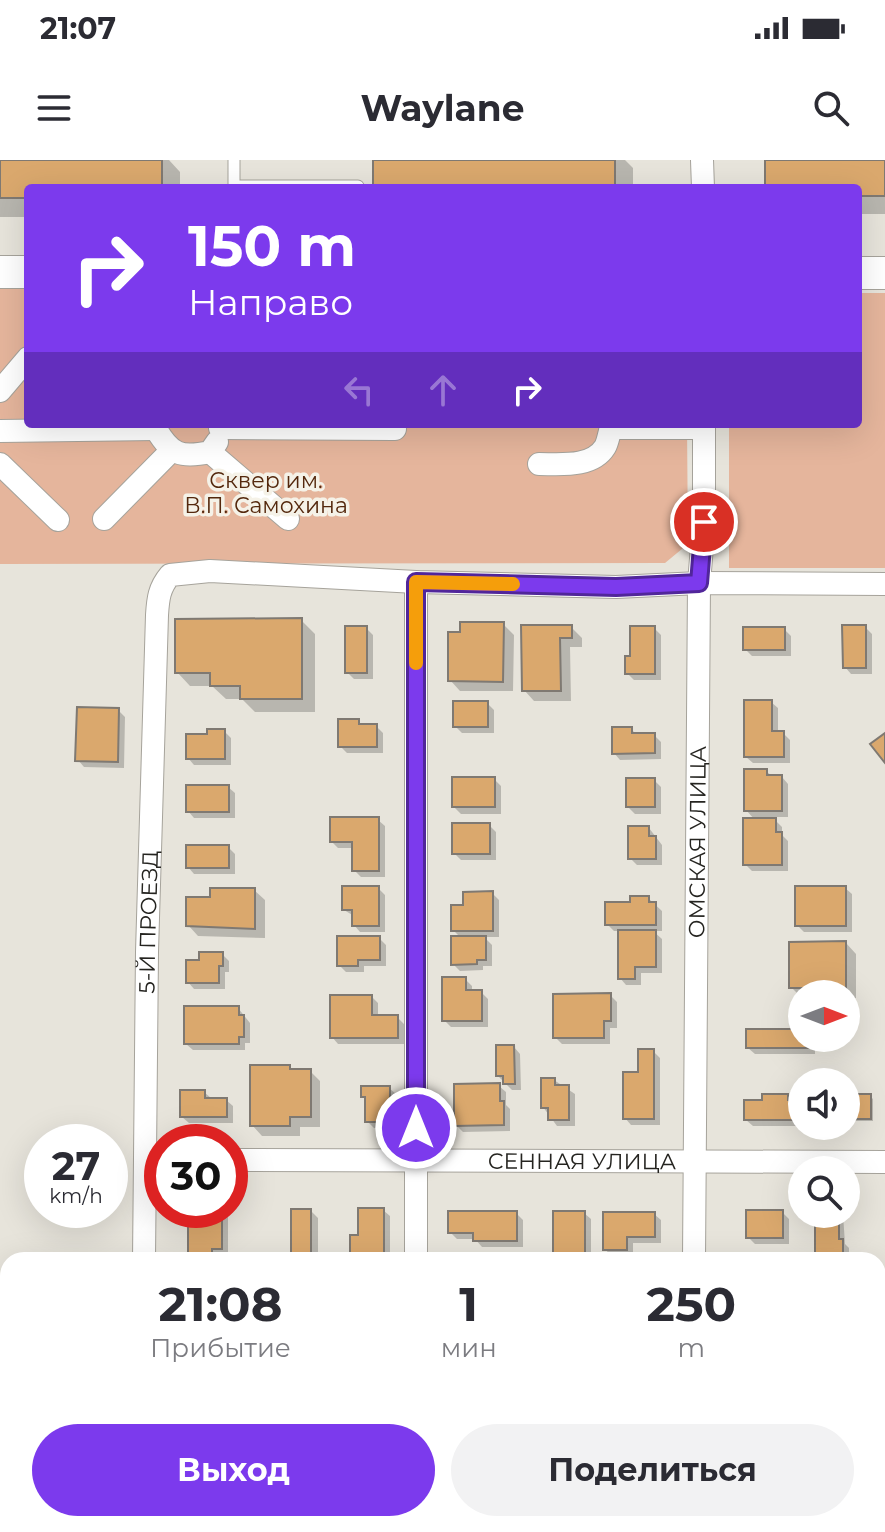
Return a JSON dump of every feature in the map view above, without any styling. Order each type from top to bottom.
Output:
[{"type":"main road","points":[[0,272],[24,272]]},
{"type":"main road","points":[[862,273],[885,273]]},
{"type":"street","points":[[702,160],[703,184]]},
{"type":"street","points":[[0,391],[24,363]]},
{"type":"street","points":[[0,431],[95,428]]},
{"type":"street","points":[[159,428],[172,450],[190,456],[210,452],[219,439],[220,428]]},
{"type":"street","points":[[337,428],[395,429]]},
{"type":"street","points":[[539,464],[572,465],[593,457],[605,447],[610,428]]},
{"type":"street","name":"ОМСКАЯ УЛИЦА","points":[[694,1252],[699,583],[704,522],[700,428]]},
{"type":"street","points":[[104,519],[172,450]]},
{"type":"street","points":[[210,452],[288,519]]},
{"type":"street","points":[[0,464],[58,520]]},
{"type":"street","name":"5-Й ПРОЕЗД","points":[[153,1124],[156,630],[158,596],[163,583],[170,575],[210,571],[416,582]]},
{"type":"street","points":[[416,1252],[416,582],[616,587],[699,583],[885,584]]},
{"type":"street","name":"СЕННАЯ УЛИЦА","points":[[248,1160],[885,1162]]},
{"type":"street","name":"5-Й ПРОЕЗД","points":[[145,1252],[147,1228]]},
{"type":"lane","points":[[234,160],[234,184]]},
{"type":"green space","name":"Сквер им. В.П. Самохина","points":[[0,288],[24,288],[24,428],[687,428],[688,544],[665,563],[0,564]]},
{"type":"green space","points":[[862,293],[885,293],[885,568],[729,568],[729,428],[862,428]]},
{"type":"building","points":[[0,160],[162,160],[162,184],[24,184],[24,198],[0,198]]},
{"type":"building","points":[[373,160],[615,160],[615,184],[373,184]]},
{"type":"building","points":[[765,160],[885,160],[885,196],[862,196],[862,184],[765,184]]},
{"type":"building","points":[[302,618],[302,699],[240,699],[240,686],[210,686],[210,673],[175,673],[175,619]]},
{"type":"building","points":[[460,622],[504,622],[503,682],[448,681],[448,632],[460,632]]},
{"type":"building","points":[[521,625],[572,625],[572,638],[560,638],[561,691],[522,691]]},
{"type":"building","points":[[842,625],[866,625],[866,668],[843,668]]},
{"type":"building","points":[[345,626],[367,626],[367,673],[345,673]]},
{"type":"building","points":[[630,626],[655,626],[655,674],[625,674],[625,656],[630,656]]},
{"type":"building","points":[[743,627],[785,627],[785,650],[743,650]]},
{"type":"building","points":[[744,700],[772,700],[772,731],[784,731],[784,757],[744,757]]},
{"type":"building","points":[[453,701],[488,701],[488,727],[453,727]]},
{"type":"building","points":[[77,707],[119,708],[118,762],[75,761]]},
{"type":"building","points":[[338,719],[359,719],[359,724],[377,724],[377,747],[338,747]]},
{"type":"building","points":[[612,727],[632,727],[632,733],[655,733],[655,753],[612,754]]},
{"type":"building","points":[[207,729],[225,729],[225,759],[186,759],[186,734],[207,734]]},
{"type":"building","points":[[885,733],[885,763],[870,744]]},
{"type":"building","points":[[744,769],[767,769],[767,775],[782,775],[782,811],[744,811]]},
{"type":"building","points":[[452,777],[495,777],[495,807],[452,807]]},
{"type":"building","points":[[626,778],[655,778],[655,807],[626,807]]},
{"type":"building","points":[[186,785],[229,785],[229,812],[186,812]]},
{"type":"building","points":[[330,817],[379,817],[379,871],[352,871],[352,842],[330,842]]},
{"type":"building","points":[[743,818],[776,818],[776,832],[782,832],[782,865],[743,865]]},
{"type":"building","points":[[452,823],[490,823],[490,854],[452,854]]},
{"type":"building","points":[[628,826],[649,826],[649,836],[656,836],[656,859],[628,859]]},
{"type":"building","points":[[186,845],[229,845],[229,868],[186,868]]},
{"type":"building","points":[[342,886],[379,886],[379,926],[352,926],[352,910],[342,910]]},
{"type":"building","points":[[795,886],[846,886],[846,926],[795,926]]},
{"type":"building","points":[[210,888],[255,888],[255,929],[186,926],[186,897],[210,897]]},
{"type":"building","points":[[493,891],[493,931],[451,931],[451,905],[463,905],[463,892]]},
{"type":"building","points":[[630,896],[649,896],[649,902],[656,902],[656,925],[605,925],[605,902],[630,902]]},
{"type":"building","points":[[618,930],[656,930],[656,967],[635,967],[635,979],[618,979]]},
{"type":"building","points":[[337,936],[380,936],[380,960],[358,960],[358,966],[337,966]]},
{"type":"building","points":[[451,936],[486,936],[486,960],[477,960],[477,964],[451,965]]},
{"type":"building","points":[[846,941],[846,980],[789,980],[789,942]]},
{"type":"building","points":[[199,952],[223,952],[219,983],[186,983],[186,960],[199,960]]},
{"type":"building","points":[[442,977],[466,977],[466,990],[482,990],[482,1021],[442,1021]]},
{"type":"building","points":[[611,993],[611,1021],[604,1021],[604,1038],[553,1038],[553,994]]},
{"type":"building","points":[[330,995],[372,995],[372,1015],[398,1015],[398,1038],[330,1038]]},
{"type":"building","points":[[184,1006],[239,1006],[239,1015],[244,1015],[244,1037],[239,1037],[239,1044],[184,1044]]},
{"type":"building","points":[[746,1029],[788,1029],[788,1048],[746,1048]]},
{"type":"building","points":[[496,1045],[514,1045],[515,1084],[503,1084],[503,1076],[496,1076]]},
{"type":"building","points":[[638,1049],[654,1049],[654,1119],[623,1119],[623,1072],[638,1072]]},
{"type":"building","points":[[250,1065],[290,1065],[290,1069],[311,1069],[311,1117],[290,1117],[290,1126],[250,1126]]},
{"type":"building","points":[[541,1078],[555,1078],[555,1085],[569,1085],[569,1120],[548,1120],[548,1108],[541,1108]]},
{"type":"building","points":[[500,1083],[504,1125],[454,1126],[454,1084]]},
{"type":"building","points":[[361,1086],[390,1086],[390,1122],[365,1122],[365,1097],[361,1097]]},
{"type":"building","points":[[180,1090],[205,1090],[205,1098],[227,1098],[227,1117],[180,1117]]},
{"type":"building","points":[[762,1094],[788,1094],[788,1120],[744,1120],[744,1100],[762,1100]]},
{"type":"building","points":[[860,1094],[871,1094],[871,1119],[860,1119]]},
{"type":"building","points":[[358,1208],[384,1208],[384,1252],[350,1252],[350,1235],[358,1235]]},
{"type":"building","points":[[291,1209],[311,1209],[311,1252],[291,1252]]},
{"type":"building","points":[[746,1210],[783,1210],[783,1238],[746,1238]]},
{"type":"building","points":[[448,1211],[517,1211],[517,1241],[473,1241],[473,1233],[448,1233]]},
{"type":"building","points":[[553,1211],[585,1211],[585,1252],[553,1252]]},
{"type":"building","points":[[603,1212],[655,1212],[655,1237],[627,1237],[627,1250],[603,1250]]},
{"type":"building","points":[[188,1228],[222,1228],[222,1249],[212,1249],[212,1252],[188,1252]]},
{"type":"building","points":[[815,1228],[839,1228],[843,1252],[815,1252]]},
{"type":"slow traffic","points":[[416,663],[416,582],[513,584]]},
{"type":"route","points":[[416,1128],[416,582],[616,587],[699,583],[704,522]]}]
